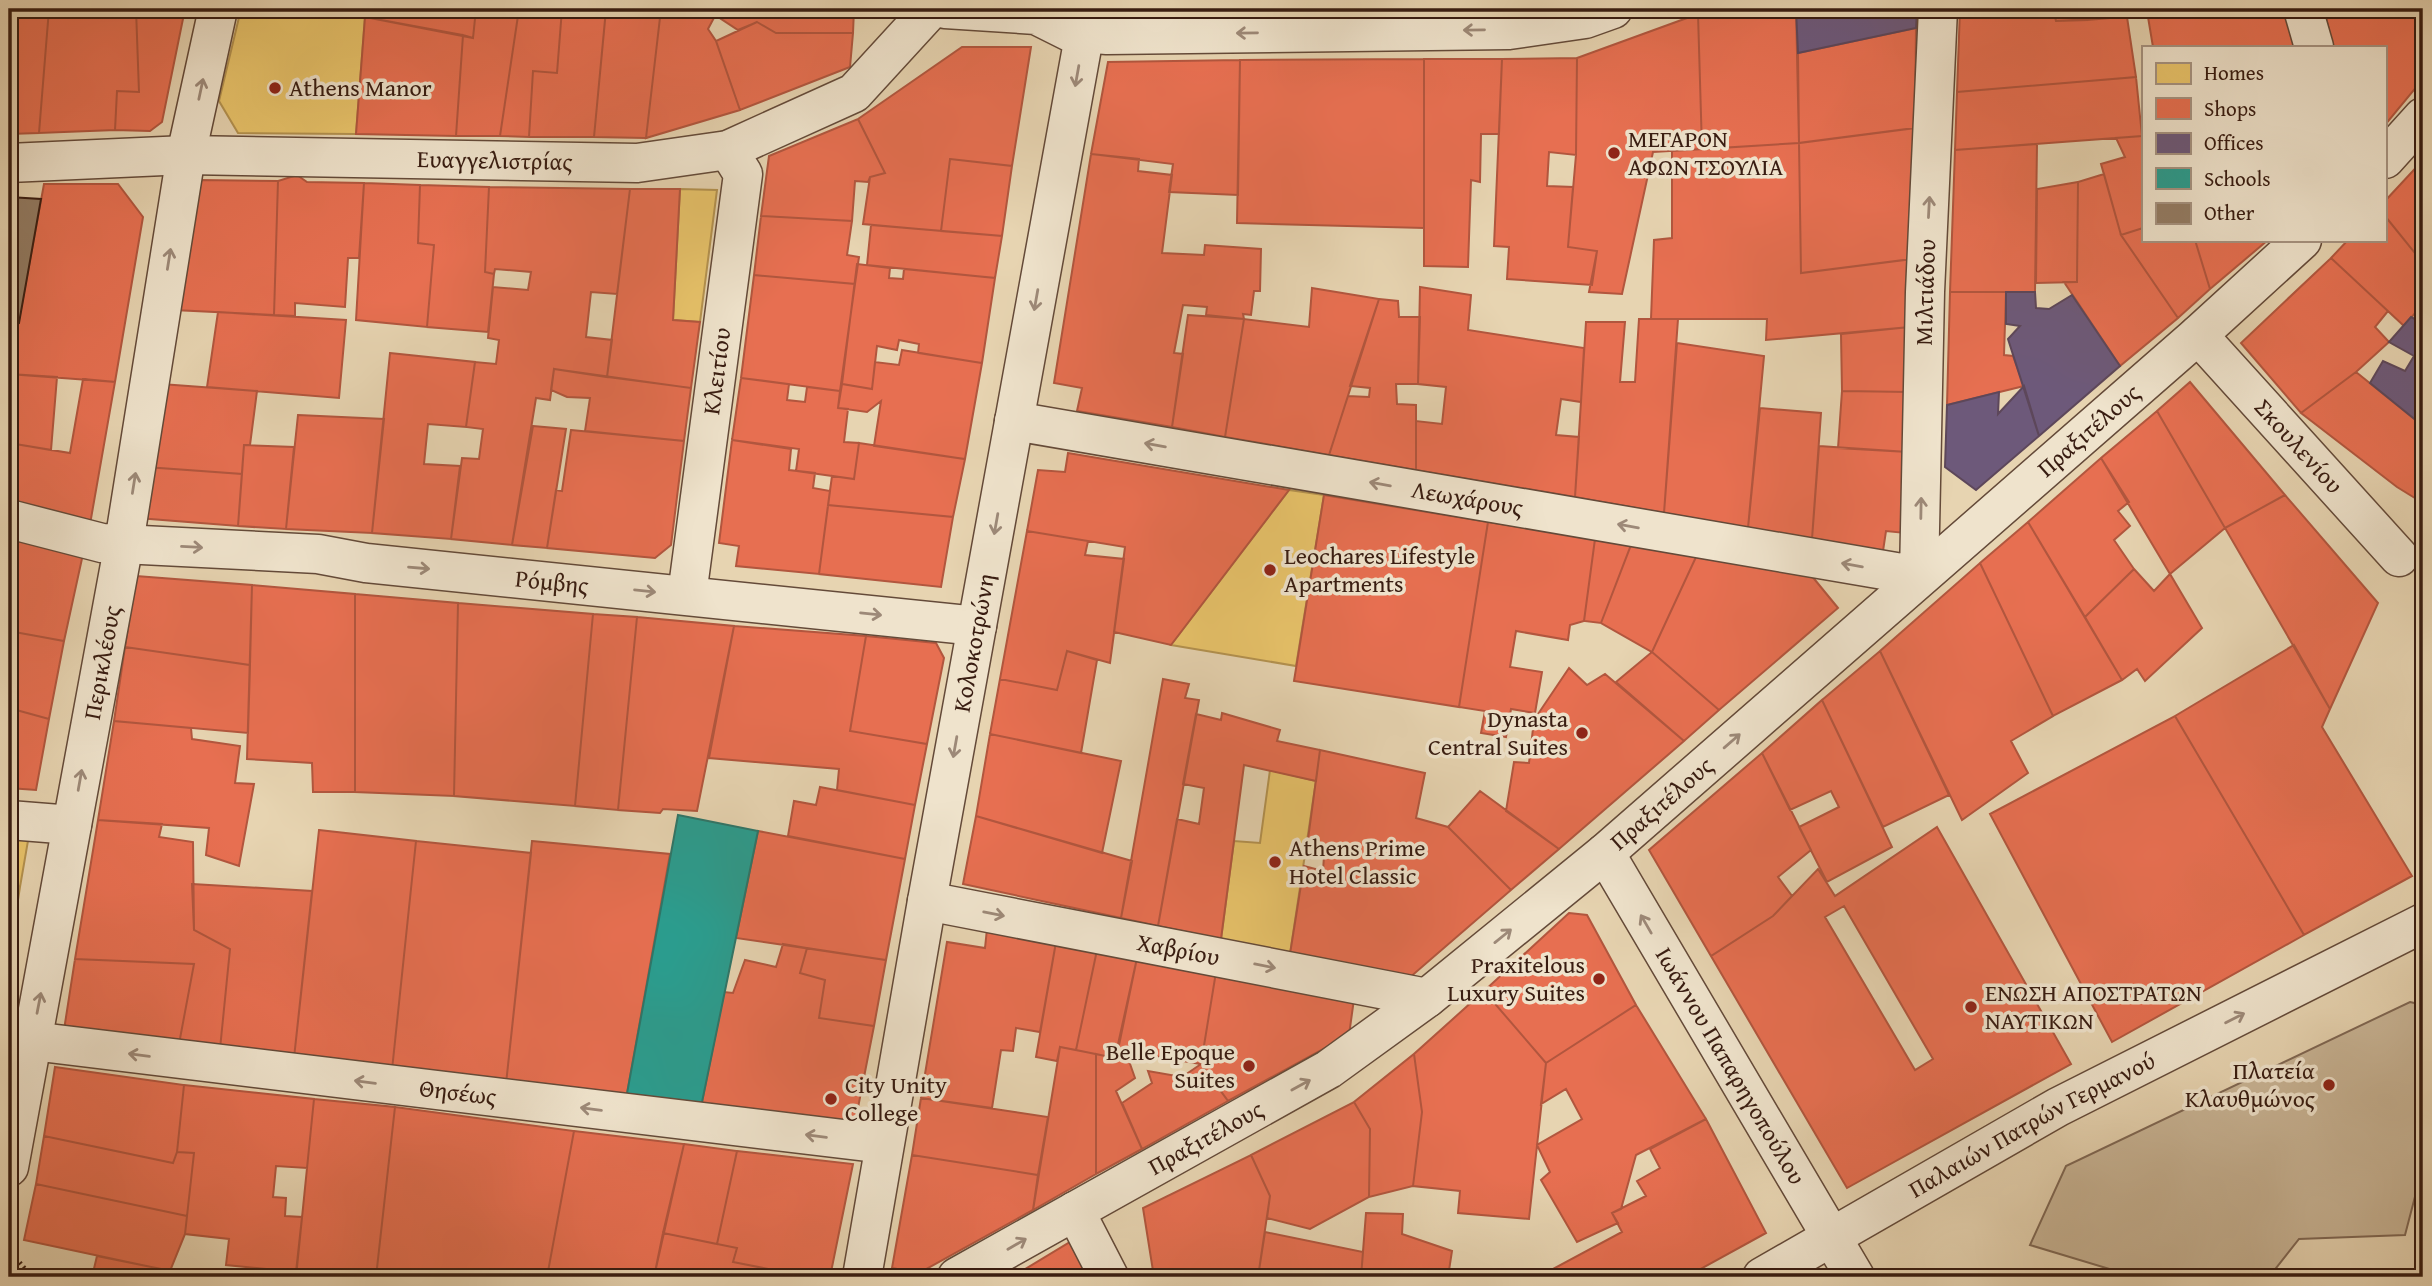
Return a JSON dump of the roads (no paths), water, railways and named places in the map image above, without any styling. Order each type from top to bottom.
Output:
[{"type":"street","name":"Περικλέους","points":[[9,1167],[124,543],[186,155],[218,9]]},
{"type":"street","name":"Ευαγγελιστρίας","points":[[9,163],[186,155],[637,163],[728,150],[854,93],[931,9]]},
{"type":"street","points":[[945,9],[1035,15],[1070,32],[1087,21],[1509,30],[1585,19],[1613,9]]},
{"type":"street","name":"Μιλτιάδου","points":[[1919,576],[1925,292],[1938,9]]},
{"type":"street","points":[[2303,9],[2314,46]]},
{"type":"street","name":"Κολοκοτρώνη","points":[[862,1277],[927,901],[1087,21]]},
{"type":"street","points":[[2386,158],[2423,117]]},
{"type":"street","name":"Κλειτίου","points":[[687,595],[743,174],[728,150]]},
{"type":"street","name":"Πραξιτέλους","points":[[957,1277],[1329,1069],[1427,998],[1605,853],[2198,335],[2300,242]]},
{"type":"street","name":"Σκουλενίου","points":[[2198,335],[2399,557]]},
{"type":"street","name":"Λεωχάρους","points":[[1014,421],[1919,576]]},
{"type":"street","name":"Ρόμβης","points":[[9,519],[85,540],[318,554],[366,563],[977,626]]},
{"type":"street","points":[[9,820],[72,825]]},
{"type":"street","name":"Ιωάννου Παπαρηγοπούλου","points":[[1605,853],[1855,1277]]},
{"type":"street","name":"Χαβρίου","points":[[927,901],[1427,998]]},
{"type":"street","name":"Παλαιών Πατρών Γερμανού","points":[[1762,1277],[2057,1107],[2423,923]]},
{"type":"street","name":"Θησέως","points":[[32,1041],[884,1144]]},
{"type":"street","points":[[1075,1211],[1109,1277]]},
{"type":"place","name":"Athens Manor","points":[[275,88]]},
{"type":"place","name":"ΜΕΓΑΡΟΝ ΑΦΩΝ ΤΣΟΥΛΙΑ","points":[[1614,153]]},
{"type":"place","name":"Leochares Lifestyle Apartments","points":[[1270,570]]},
{"type":"place","name":"Dynasta Central Suites","points":[[1582,733]]},
{"type":"place","name":"Athens Prime Hotel Classic","points":[[1275,862]]},
{"type":"place","name":"Praxitelous Luxury Suites","points":[[1599,979]]},
{"type":"place","name":"ΕΝΩΣΗ ΑΠΟΣΤΡΑΤΩΝ ΝΑΥΤΙΚΩΝ","points":[[1971,1007]]},
{"type":"place","name":"Belle Epoque Suites","points":[[1249,1066]]},
{"type":"place","name":"Πλατεία Κλαυθμώνος","points":[[2329,1085]]},
{"type":"place","name":"City Unity College","points":[[831,1099]]}]
